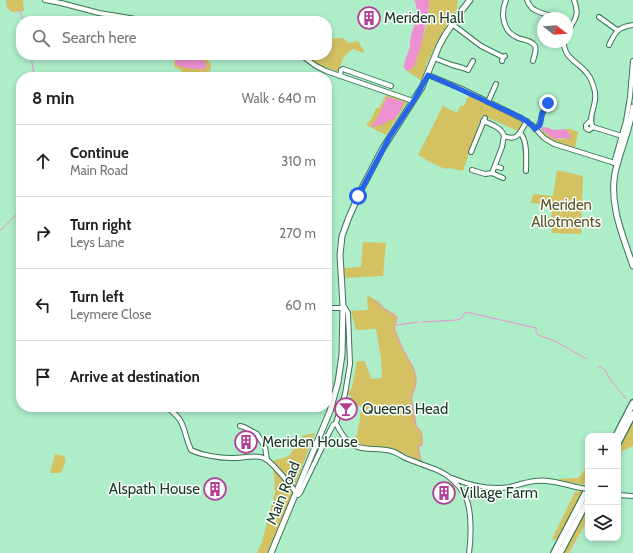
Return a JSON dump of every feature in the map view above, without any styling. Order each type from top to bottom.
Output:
[{"type":"highway","points":[[618,433],[633,403]]},
{"type":"highway","points":[[621,437],[633,414]]},
{"type":"highway","points":[[554,553],[585,495]]},
{"type":"highway","points":[[560,553],[585,505]]},
{"type":"main road","name":"Main Road","points":[[332,404],[338,382],[342,355],[343,307],[340,255],[342,236],[358,196],[383,148],[422,87],[439,46],[466,1]]},
{"type":"main road","points":[[633,107],[627,133],[616,163],[613,185],[614,204],[633,266]]},
{"type":"main road","name":"Main Road","points":[[271,553],[330,412]]},
{"type":"street","points":[[45,0],[117,16]]},
{"type":"street","points":[[506,0],[503,13],[505,27],[511,35],[534,44],[536,50],[533,61]]},
{"type":"street","points":[[527,0],[532,8],[538,12]]},
{"type":"street","points":[[573,24],[577,15],[574,0]]},
{"type":"street","points":[[600,20],[617,30]]},
{"type":"street","points":[[452,24],[481,46],[503,58]]},
{"type":"street","points":[[609,45],[617,30],[624,26],[633,25]]},
{"type":"street","points":[[564,48],[568,56],[586,71],[592,82],[595,100],[590,121],[586,125],[586,128],[589,130],[593,127]]},
{"type":"street","points":[[434,58],[468,70],[473,61]]},
{"type":"street","points":[[308,60],[321,69],[329,72]]},
{"type":"street","points":[[428,75],[462,89],[527,122],[544,138],[554,144],[616,163],[629,106],[633,60]]},
{"type":"street","points":[[340,76],[341,70],[343,69],[391,86]]},
{"type":"street","points":[[332,73],[414,101]]},
{"type":"street","points":[[488,102],[496,84]]},
{"type":"street","points":[[535,129],[540,125],[547,101]]},
{"type":"street","points":[[471,152],[484,119],[503,132],[504,136],[502,147],[492,173]]},
{"type":"street","points":[[590,121],[593,127],[622,136]]},
{"type":"street","points":[[504,136],[513,138],[517,136],[527,122]]},
{"type":"street","points":[[520,133],[523,135],[529,161],[526,172]]},
{"type":"street","points":[[495,166],[501,168]]},
{"type":"street","points":[[472,170],[485,174],[492,173],[503,178]]},
{"type":"street","points":[[172,412],[182,422],[191,450],[197,453],[220,458],[260,457],[267,460],[271,464],[298,495],[333,425],[336,423],[345,394],[350,364],[348,312],[343,307],[332,308]]},
{"type":"street","points":[[336,423],[343,436],[353,446],[371,450],[392,451],[442,472],[459,483],[510,487],[535,480],[548,481],[585,489]]},
{"type":"street","points":[[240,426],[257,434],[265,447],[267,460]]},
{"type":"street","points":[[459,483],[466,499],[470,515],[469,553]]},
{"type":"street","points":[[621,495],[633,496]]},
{"type":"green space","points":[[6,0],[23,0],[24,11],[11,12],[7,7]]},
{"type":"green space","points":[[429,0],[458,1],[457,8],[437,42],[426,65],[426,69],[421,80],[407,71],[414,67],[428,17]]},
{"type":"green space","points":[[343,38],[348,43],[358,41],[364,51],[363,53],[353,49],[343,59],[339,72],[319,65],[312,60],[332,60],[332,39]]},
{"type":"green space","points":[[174,60],[207,60],[211,63],[210,71],[206,72],[181,72],[181,70],[174,67]]},
{"type":"green space","points":[[469,94],[521,120],[523,124],[520,132],[482,115],[463,171],[448,168],[445,169],[418,155],[443,106],[457,113],[461,105],[464,106]]},
{"type":"green space","points":[[386,95],[407,102],[386,135],[366,125],[372,118],[376,108],[379,108]]},
{"type":"green space","points":[[565,129],[578,132],[575,148],[561,144],[549,138],[542,131],[558,139],[569,139],[571,135]]},
{"type":"green space","name":"Meriden Allotments","points":[[557,170],[583,176],[581,234],[552,233],[552,205],[531,203],[533,194],[553,196]]},
{"type":"green space","points":[[363,242],[386,243],[383,276],[345,278],[344,268],[361,267]]},
{"type":"green space","points":[[367,295],[380,303],[384,308],[395,314],[397,317],[395,328],[414,368],[416,385],[412,398],[417,426],[422,432],[423,445],[419,447],[422,462],[393,448],[364,446],[355,442],[360,420],[360,412],[362,412],[363,407],[353,404],[351,402],[351,396],[348,394],[352,387],[357,361],[365,361],[371,379],[382,378],[381,358],[376,329],[356,330],[351,311],[368,310]]},
{"type":"green space","points":[[633,420],[633,446],[622,451],[621,453],[621,442]]},
{"type":"green space","points":[[315,433],[269,553],[257,553],[262,542],[275,492],[273,461],[289,456],[302,436]]},
{"type":"green space","points":[[55,454],[64,456],[65,464],[60,473],[50,473]]},
{"type":"green space","points":[[585,469],[584,484],[561,481],[558,479],[578,478]]},
{"type":"green space","points":[[582,491],[558,538],[555,540],[552,539],[575,492]]},
{"type":"green space","points":[[585,512],[585,524],[569,553],[563,553]]},
{"type":"shaded area","points":[[414,0],[429,0],[429,6],[422,42],[414,67],[407,71],[404,68],[405,62],[417,15]]},
{"type":"shaded area","points":[[176,60],[200,60],[206,63],[206,66],[205,69],[193,69],[175,64]]},
{"type":"shaded area","points":[[387,97],[404,102],[393,120],[381,125],[376,125],[373,128],[373,126],[370,126],[376,121]]},
{"type":"shaded area","points":[[542,127],[554,130],[565,129],[571,137],[569,139],[554,139],[542,130]]},
{"type":"waterway","points":[[18,10],[20,11],[22,16]]},
{"type":"waterway","points":[[32,60],[33,72]]},
{"type":"waterway","points":[[0,230],[16,215]]},
{"type":"waterway","points":[[373,300],[397,317],[394,328],[402,348],[415,371],[416,384],[411,398],[416,426],[421,432],[422,445],[418,446],[421,461]]},
{"type":"waterway","points":[[422,322],[457,320],[462,318],[466,312],[536,328],[536,333],[538,335],[555,341],[587,359]]},
{"type":"waterway","points":[[396,325],[419,322]]},
{"type":"waterway","points":[[597,368],[600,366],[606,371],[609,378],[626,399]]},
{"type":"place","name":"Meriden Hall","points":[[369,18]]},
{"type":"place","name":"Queens Head","points":[[346,409]]},
{"type":"place","name":"Meriden House","points":[[246,442]]},
{"type":"place","name":"Alspath House","points":[[215,489]]},
{"type":"place","name":"Village Farm","points":[[444,493]]},
{"type":"route","points":[[358,196],[389,138],[416,97],[428,75],[462,89],[505,110],[532,125],[535,129],[540,125],[542,114],[548,103]]}]
